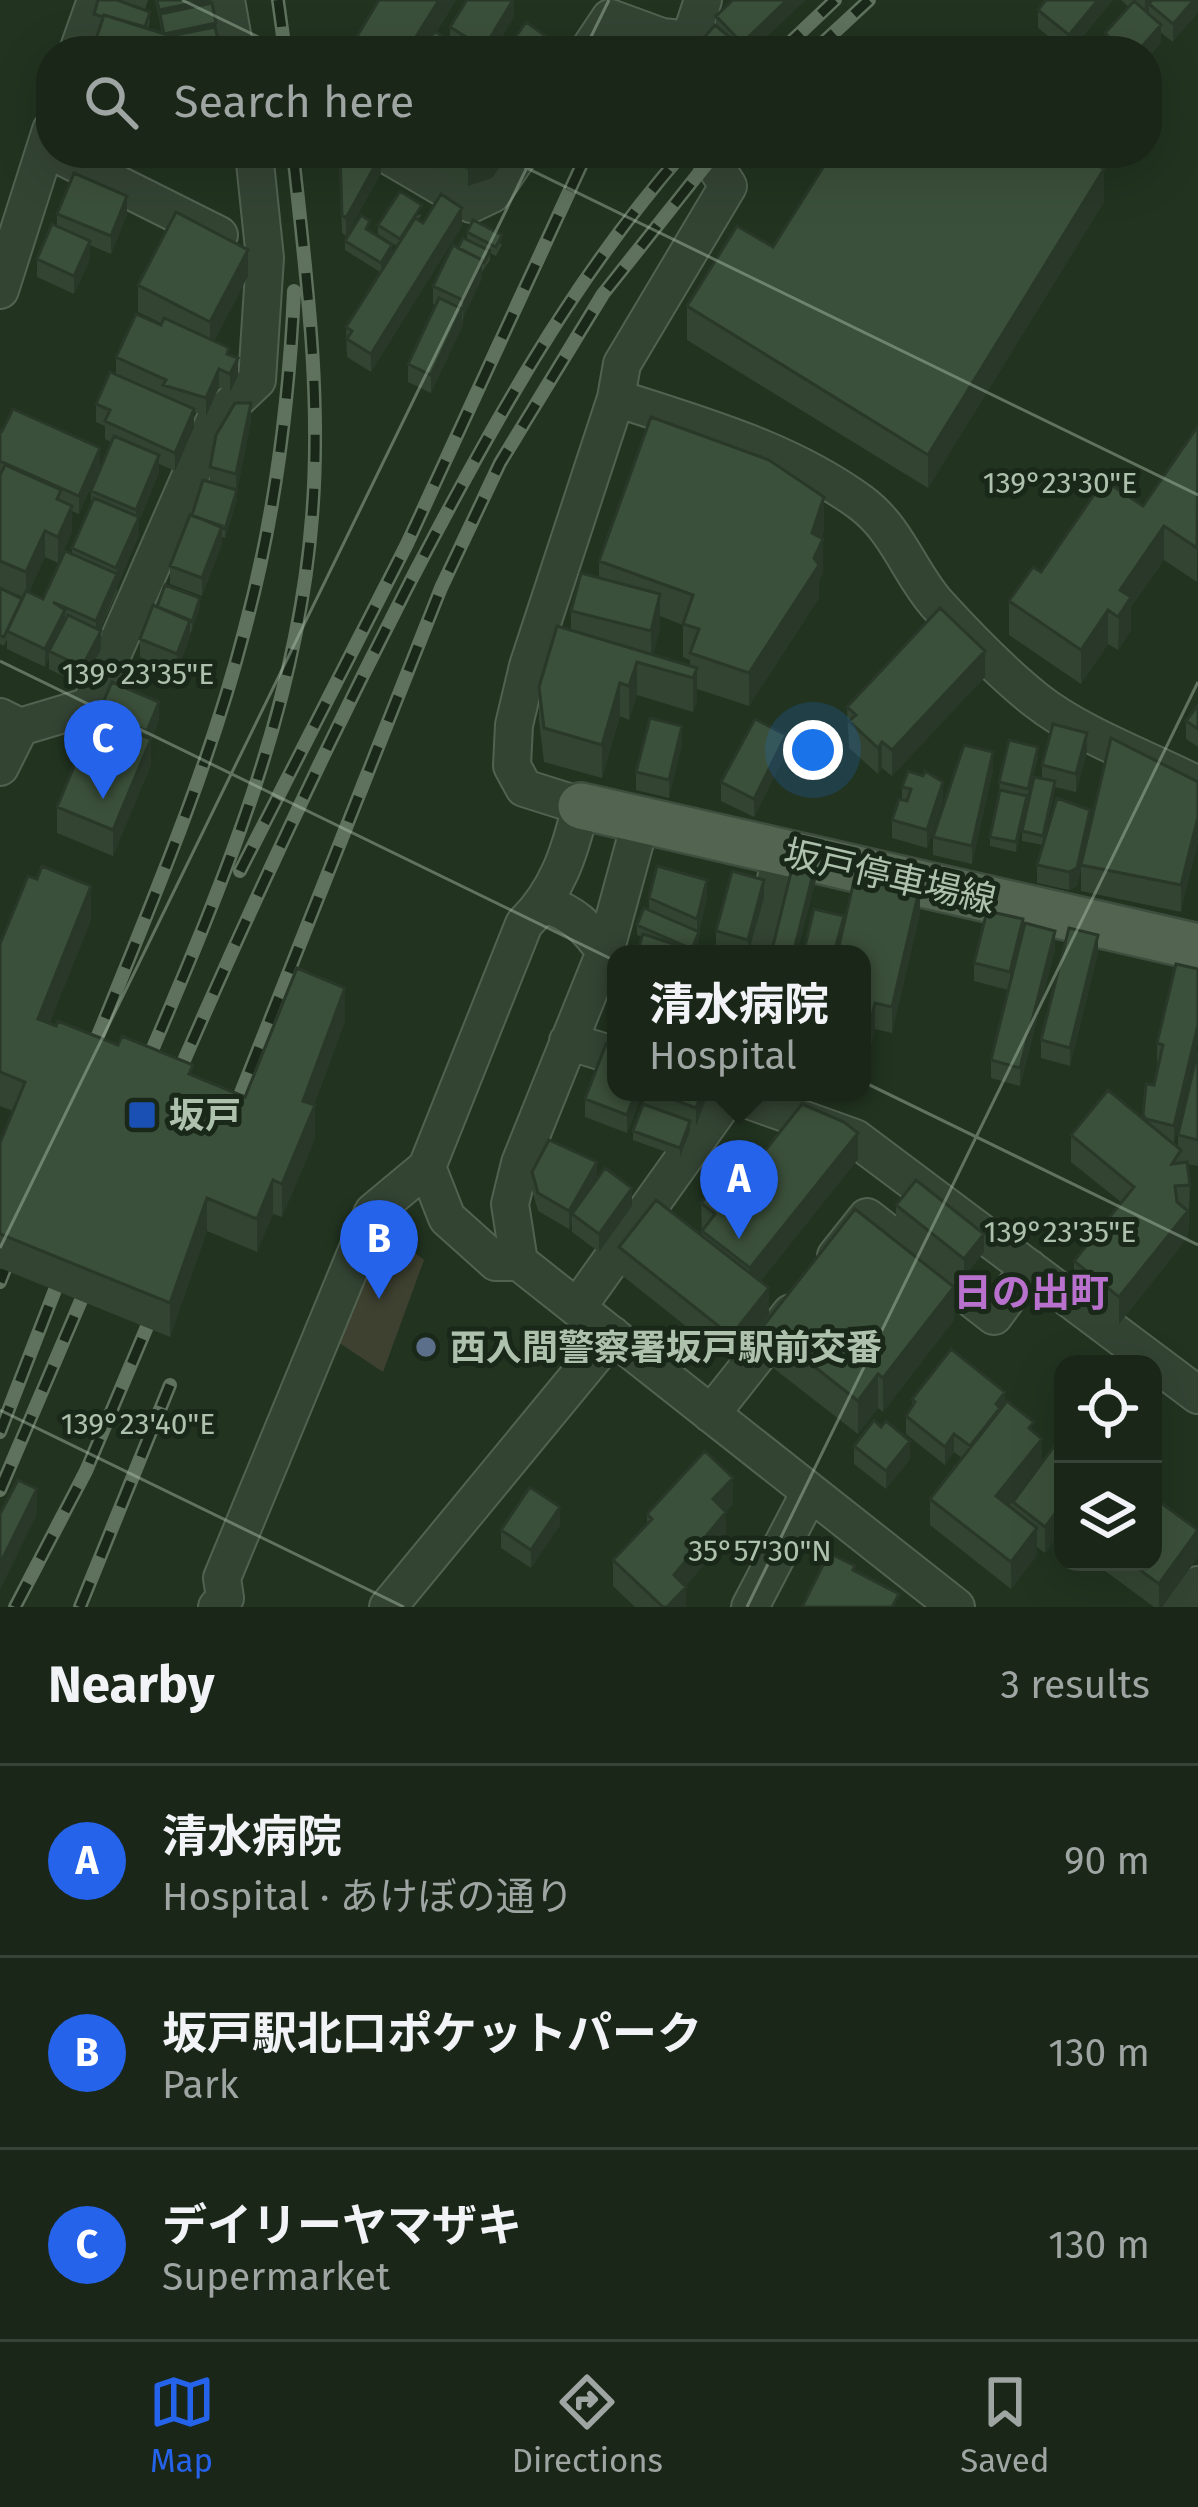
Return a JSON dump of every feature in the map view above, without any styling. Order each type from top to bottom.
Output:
[{"type":"main road","name":"坂戸停車場線","points":[[581,806],[1197,940]]},
{"type":"street","points":[[83,36],[96,0]]},
{"type":"street","points":[[226,0],[233,36]]},
{"type":"street","points":[[690,36],[703,0]]},
{"type":"street","points":[[598,36],[610,18],[659,36]]},
{"type":"street","points":[[0,290],[10,219],[38,168]]},
{"type":"street","points":[[93,168],[265,259]]},
{"type":"street","points":[[0,767],[10,722],[90,706],[215,420],[257,380],[265,259],[256,168]]},
{"type":"street","points":[[410,168],[471,204],[492,194],[510,168]]},
{"type":"street","points":[[232,1604],[222,1578],[373,1212],[427,1167],[524,924],[545,904],[571,851],[581,806],[524,788],[512,766],[514,725],[528,666],[616,398],[622,364],[728,186],[717,168]]},
{"type":"street","points":[[616,398],[772,452],[831,483],[864,505],[888,529],[932,599],[1037,701],[1198,785]]},
{"type":"street","points":[[519,1262],[510,1204],[520,1163],[605,952],[641,820]]},
{"type":"street","points":[[762,945],[782,851]]},
{"type":"street","points":[[545,904],[565,910],[587,926],[605,952]]},
{"type":"street","points":[[568,1041],[607,1053]]},
{"type":"street","points":[[577,1308],[724,1101]]},
{"type":"street","points":[[754,1101],[855,1138],[1198,1394]]},
{"type":"street","points":[[427,1167],[447,1218],[496,1262],[519,1262],[956,1607]]},
{"type":"street","points":[[711,1414],[867,1217],[994,1316],[1030,1268]]},
{"type":"street","points":[[388,1607],[612,1335]]},
{"type":"street","points":[[750,1607],[810,1492]]},
{"type":"street","points":[[1180,1607],[1198,1585]]},
{"type":"green space","points":[[379,1225],[424,1260],[383,1372],[332,1338]]},
{"type":"building","points":[[98,0],[117,0],[150,12],[145,27],[94,14]]},
{"type":"building","points":[[157,0],[208,0],[159,10]]},
{"type":"building","points":[[379,0],[439,0],[416,36],[357,36]]},
{"type":"building","points":[[467,0],[513,0],[491,36],[465,36],[450,27]]},
{"type":"building","points":[[733,0],[787,0],[749,36],[735,36],[716,16]]},
{"type":"building","points":[[1046,0],[1098,0],[1069,35],[1038,10]]},
{"type":"building","points":[[1152,0],[1194,0],[1173,24],[1149,4]]},
{"type":"building","points":[[1134,1],[1161,25],[1151,36],[1105,33]]},
{"type":"building","points":[[212,3],[216,23],[164,34],[160,14]]},
{"type":"building","points":[[104,15],[170,36],[97,36]]},
{"type":"building","points":[[526,22],[546,36],[516,36]]},
{"type":"building","points":[[715,25],[728,36],[705,36]]},
{"type":"building","points":[[215,27],[217,36],[170,36]]},
{"type":"building","points":[[340,168],[374,168],[346,218],[342,215]]},
{"type":"building","points":[[823,168],[1104,169],[928,455],[687,306],[737,226],[773,247]]},
{"type":"building","points":[[74,173],[127,196],[111,236],[57,214]]},
{"type":"building","points":[[400,191],[422,205],[400,239],[378,225]]},
{"type":"building","points":[[441,194],[462,208],[371,354],[347,339],[352,331],[346,327],[415,218],[423,223]]},
{"type":"building","points":[[176,212],[248,250],[210,322],[138,285]]},
{"type":"building","points":[[361,215],[370,221],[366,229],[392,245],[381,263],[345,241]]},
{"type":"building","points":[[473,220],[502,235],[496,247],[467,232]]},
{"type":"building","points":[[52,224],[90,241],[74,276],[37,259]]},
{"type":"building","points":[[463,238],[490,251],[484,263],[458,248]]},
{"type":"building","points":[[453,245],[482,260],[463,300],[433,286]]},
{"type":"building","points":[[439,298],[462,309],[431,375],[408,364]]},
{"type":"building","points":[[136,314],[161,325],[164,318],[229,348],[227,354],[238,358],[230,374],[219,369],[206,398],[163,385],[166,380],[116,357]]},
{"type":"building","points":[[110,372],[194,409],[175,453],[105,421],[110,410],[96,404]]},
{"type":"building","points":[[235,403],[251,403],[236,474],[210,467],[216,435]]},
{"type":"building","points":[[13,409],[100,448],[79,496],[0,461],[0,430]]},
{"type":"building","points":[[651,417],[769,460],[824,497],[812,533],[823,539],[814,558],[819,565],[749,673],[690,653],[699,629],[683,624],[693,595],[599,561]]},
{"type":"building","points":[[1198,426],[1197,548],[1164,526],[1120,590],[1131,597],[1118,617],[1108,610],[1081,650],[1009,601],[1033,567],[1041,572],[1104,480],[1143,506]]},
{"type":"building","points":[[114,436],[159,455],[136,510],[91,491]]},
{"type":"building","points":[[5,465],[61,490],[57,499],[72,506],[58,537],[45,531],[26,572],[0,561],[0,475]]},
{"type":"building","points":[[203,480],[237,490],[225,529],[192,515]]},
{"type":"building","points":[[94,498],[139,517],[116,568],[72,548]]},
{"type":"building","points":[[190,515],[222,526],[202,578],[170,566]]},
{"type":"building","points":[[65,551],[117,574],[96,621],[53,602],[65,610],[45,649],[7,631],[26,591],[43,599]]},
{"type":"building","points":[[581,573],[660,594],[651,631],[571,611]]},
{"type":"building","points":[[165,585],[200,598],[192,622],[157,607]]},
{"type":"building","points":[[0,588],[22,599],[4,637],[0,635]]},
{"type":"building","points":[[153,605],[190,620],[177,654],[140,639]]},
{"type":"building","points":[[940,608],[985,651],[892,750],[882,742],[878,748],[849,721],[856,715],[847,707]]},
{"type":"building","points":[[68,615],[101,631],[82,667],[49,651]]},
{"type":"building","points":[[557,626],[697,668],[693,678],[637,662],[629,686],[620,683],[602,745],[544,728],[539,687]]},
{"type":"building","points":[[112,682],[159,702],[147,731],[99,712]]},
{"type":"building","points":[[1198,705],[1198,729],[1186,721]]},
{"type":"building","points":[[95,716],[151,739],[113,830],[57,807]]},
{"type":"building","points":[[650,718],[682,726],[669,780],[636,772]]},
{"type":"building","points":[[755,719],[786,735],[754,799],[721,782]]},
{"type":"building","points":[[1053,724],[1087,733],[1076,774],[1042,765]]},
{"type":"building","points":[[1111,738],[1198,782],[1198,817],[1181,885],[1081,865]]},
{"type":"building","points":[[1009,740],[1038,747],[1028,789],[999,782]]},
{"type":"building","points":[[964,745],[993,752],[972,846],[933,837]]},
{"type":"building","points":[[908,771],[923,776],[925,771],[943,782],[927,830],[892,820],[899,799],[907,801],[911,789],[902,787]]},
{"type":"building","points":[[1034,777],[1055,781],[1043,836],[1022,831]]},
{"type":"building","points":[[1000,790],[1027,796],[1016,842],[990,837]]},
{"type":"building","points":[[1057,798],[1090,810],[1077,868],[1069,872],[1037,865]]},
{"type":"building","points":[[795,856],[816,862],[795,945],[773,945]]},
{"type":"building","points":[[42,866],[91,886],[38,1019],[56,1026],[58,1021],[118,1045],[122,1036],[193,1065],[189,1074],[245,1097],[297,968],[345,988],[303,1101],[315,1105],[282,1184],[273,1180],[257,1219],[207,1198],[170,1303],[0,1234],[0,1143],[25,1082],[0,1072],[0,944],[28,876],[37,879]]},
{"type":"building","points":[[657,866],[707,880],[697,919],[649,898]]},
{"type":"building","points":[[732,871],[764,880],[748,940],[716,931]]},
{"type":"building","points":[[856,872],[920,886],[892,1007],[875,1003],[871,1020],[871,945],[839,945]]},
{"type":"building","points":[[644,908],[699,932],[694,945],[683,945],[637,925]]},
{"type":"building","points":[[814,909],[844,916],[836,945],[805,945]]},
{"type":"building","points":[[987,911],[1023,919],[1010,972],[974,963]]},
{"type":"building","points":[[1025,923],[1055,931],[1020,1068],[991,1060]]},
{"type":"building","points":[[1069,928],[1098,935],[1070,1048],[1041,1040]]},
{"type":"building","points":[[643,934],[677,945],[639,945]]},
{"type":"building","points":[[1176,964],[1198,969],[1198,1025],[1174,1126],[1143,1115],[1146,1084],[1154,1085],[1163,1045],[1157,1043]]},
{"type":"building","points":[[606,1044],[607,1101],[632,1101],[627,1115],[585,1099]]},
{"type":"building","points":[[1198,1050],[1198,1140],[1178,1135]]},
{"type":"building","points":[[1108,1090],[1181,1150],[1172,1164],[1187,1162],[1190,1185],[1175,1186],[1177,1202],[1188,1211],[1119,1297],[1074,1261],[1134,1187],[1071,1135]]},
{"type":"building","points":[[643,1104],[690,1121],[680,1148],[633,1131]]},
{"type":"building","points":[[802,1104],[858,1133],[750,1268],[702,1231],[715,1214],[701,1203],[737,1157],[746,1164],[758,1148],[764,1152]]},
{"type":"building","points":[[549,1140],[597,1162],[569,1211],[538,1193],[532,1172]]},
{"type":"building","points":[[605,1168],[632,1188],[599,1234],[572,1214]]},
{"type":"building","points":[[916,1180],[984,1234],[964,1259],[896,1205]]},
{"type":"building","points":[[656,1200],[769,1288],[731,1336],[619,1247]]},
{"type":"building","points":[[855,1209],[954,1287],[883,1378],[878,1374],[858,1401],[763,1326]]},
{"type":"building","points":[[951,1349],[1005,1392],[996,1404],[1000,1408],[970,1446],[954,1434],[945,1447],[906,1416],[915,1402],[912,1399]]},
{"type":"building","points":[[1007,1401],[1034,1422],[1029,1428],[1042,1439],[996,1496],[1037,1528],[1011,1562],[930,1499]]},
{"type":"building","points":[[874,1420],[881,1427],[886,1421],[910,1441],[886,1471],[854,1446]]},
{"type":"building","points":[[1054,1446],[1054,1515],[1045,1527],[1013,1502]]},
{"type":"building","points":[[705,1451],[733,1478],[713,1499],[726,1512],[674,1575],[686,1587],[663,1607],[613,1560],[652,1519],[647,1514]]},
{"type":"building","points":[[18,1480],[37,1489],[0,1564],[0,1514]]},
{"type":"building","points":[[530,1487],[560,1507],[531,1550],[501,1530]]},
{"type":"building","points":[[1162,1504],[1198,1530],[1159,1584],[1141,1571],[1162,1571]]},
{"type":"building","points":[[829,1553],[899,1594],[892,1607],[802,1607]]},
{"type":"railway","points":[[278,0],[283,36]]},
{"type":"railway","points":[[797,36],[835,0]]},
{"type":"railway","points":[[830,36],[869,0]]},
{"type":"railway","points":[[139,1081],[249,805],[271,735],[303,591],[312,517],[315,426],[294,168]]},
{"type":"railway","points":[[240,871],[407,544],[580,168]]},
{"type":"railway","points":[[170,1093],[316,772],[470,469],[568,306],[670,168]]},
{"type":"railway","points":[[229,1123],[441,588],[500,463],[603,294],[703,168]]},
{"type":"railway","points":[[85,1068],[192,798],[244,632],[278,463],[294,291]]},
{"type":"railway","points":[[0,1282],[16,1241]]},
{"type":"railway","points":[[0,1432],[67,1259]]},
{"type":"railway","points":[[0,1490],[94,1270]]},
{"type":"railway","points":[[15,1607],[86,1471],[160,1296]]},
{"type":"railway","points":[[80,1607],[170,1385]]},
{"type":"place","name":"デイリーヤマザキ","points":[[103,799]]},
{"type":"place","name":"坂戸","points":[[142,1115]]},
{"type":"place","name":"清水病院","points":[[739,1239]]},
{"type":"place","name":"坂戸駅北口ポケットパーク","points":[[379,1299]]},
{"type":"place","name":"西入間警察署坂戸駅前交番","points":[[426,1347]]},
{"type":"district","name":"日の出町","points":[[1031,1292]]}]
